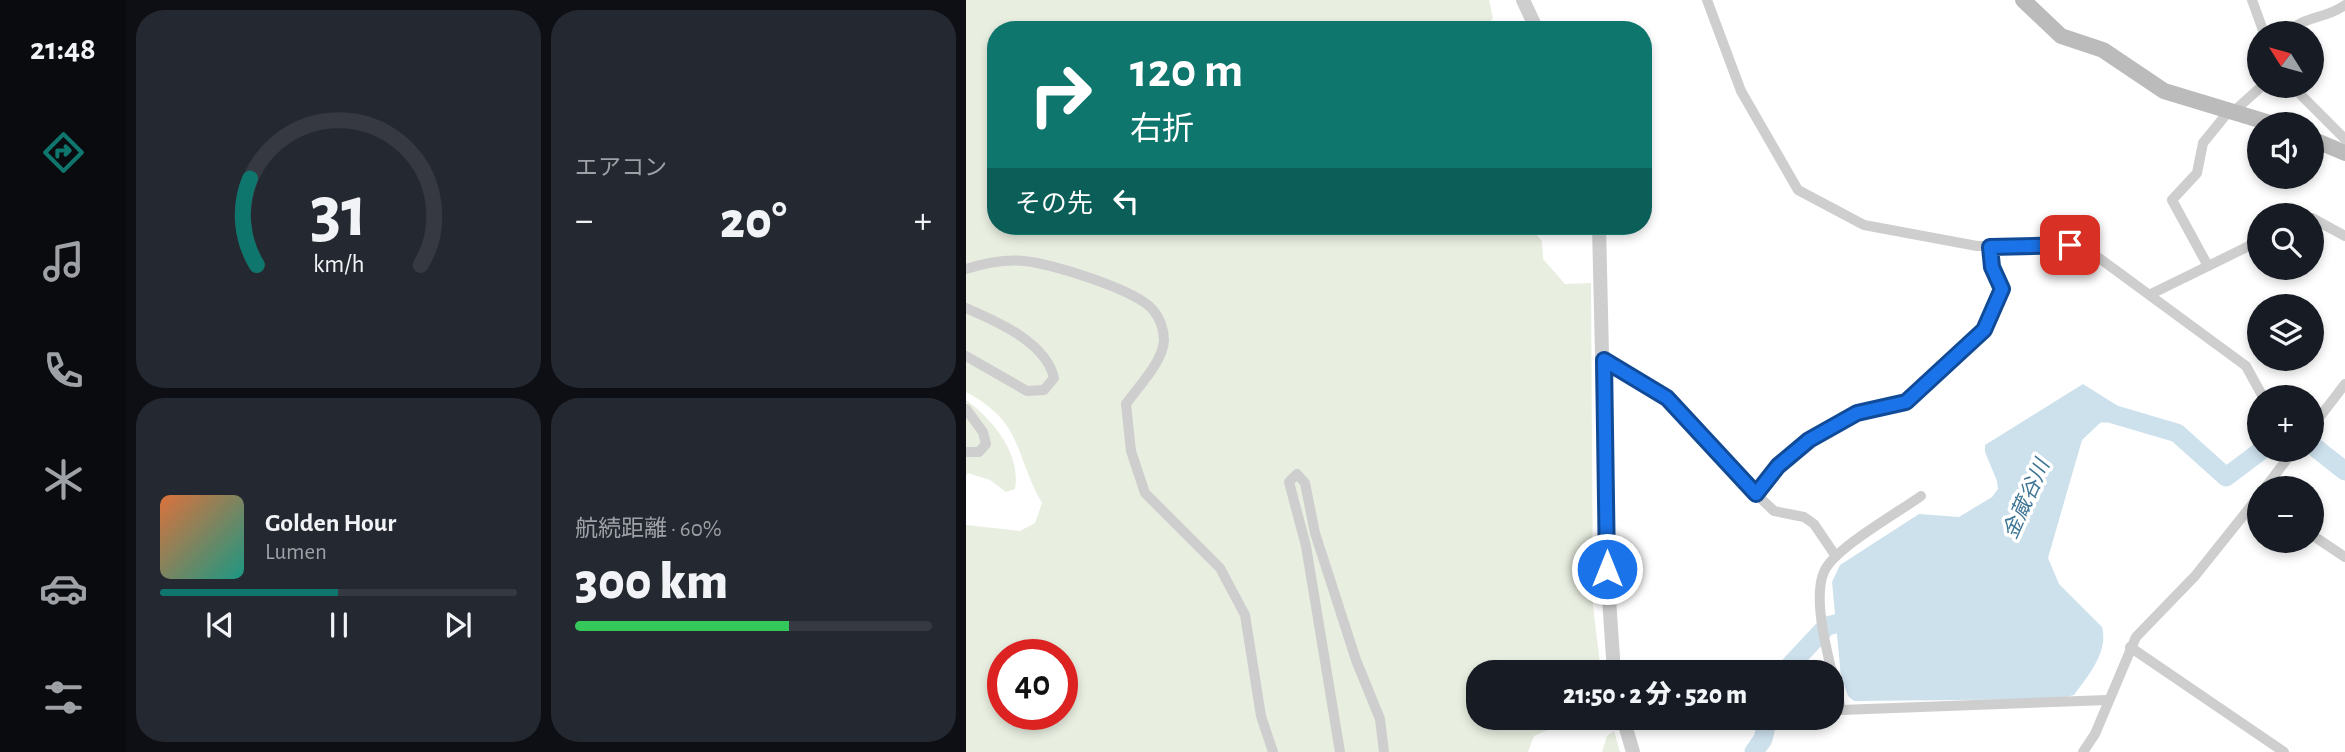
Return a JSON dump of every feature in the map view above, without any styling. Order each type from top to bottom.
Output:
[{"type":"main road","points":[[2023,0],[2061,36],[2102,50],[2164,91],[2247,117]]},
{"type":"main road","points":[[2324,144],[2345,153]]},
{"type":"street","points":[[1523,0],[1533,21]]},
{"type":"street","points":[[1707,0],[1741,91],[1798,190],[1864,225],[1990,247],[2079,246],[2151,295],[2246,366],[2256,385]]},
{"type":"street","points":[[2252,0],[2260,21]]},
{"type":"street","points":[[2300,21],[2334,12],[2345,5]]},
{"type":"street","points":[[2208,266],[2172,200],[2196,173],[2208,133],[2248,98]]},
{"type":"street","points":[[2304,98],[2345,139]]},
{"type":"street","points":[[2324,225],[2345,236]]},
{"type":"street","points":[[1599,235],[1607,569],[1613,660]]},
{"type":"street","points":[[2151,295],[2247,245]]},
{"type":"street","points":[[1756,494],[1778,466],[1809,440],[1857,413],[1906,402],[1984,330],[2002,289],[1992,267],[1990,247]]},
{"type":"street","points":[[966,269],[990,262],[1022,260],[1054,265],[1080,274],[1152,308],[1161,322],[1164,341],[1157,360],[1126,404],[1138,477],[1146,493],[1168,519],[1220,568],[1245,615],[1261,716],[1273,752]]},
{"type":"street","points":[[966,308],[1034,347],[1052,368],[1054,378],[1044,390],[1027,391],[978,360],[966,356]]},
{"type":"street","points":[[1604,360],[1667,398],[1756,494],[1774,510],[1804,517],[1814,524],[1835,555]]},
{"type":"street","points":[[2324,411],[2345,384]]},
{"type":"street","points":[[966,409],[983,432],[986,444],[979,452],[966,452]]},
{"type":"street","points":[[2274,476],[2285,462]]},
{"type":"street","points":[[1340,752],[1306,546],[1289,482],[1297,474],[1305,482],[1315,533],[1356,660],[1380,719],[1384,752]]},
{"type":"street","points":[[1921,496],[1835,555],[1824,570],[1819,587],[1841,710],[1847,712],[2107,700]]},
{"type":"street","points":[[2083,752],[2095,733],[2130,647],[2247,511]]},
{"type":"street","points":[[2324,543],[2345,557]]},
{"type":"street","points":[[2130,647],[2284,752]]},
{"type":"street","points":[[1627,730],[1633,752]]},
{"type":"shaded area","points":[[966,0],[1489,0],[1491,21],[987,21],[987,235],[1537,235],[1542,241],[1543,259],[1565,284],[1591,283],[1593,606],[1600,660],[1466,660],[1466,730],[1548,730],[1534,736],[1528,752],[966,752],[966,525],[1020,531],[1035,523],[1042,503],[1015,440],[998,415],[966,392]]},
{"type":"shaded area","points":[[966,400],[986,417],[1003,438],[1014,463],[1015,489],[1006,492],[990,480],[968,473],[966,476]]},
{"type":"shaded area","points":[[1614,731],[1620,752],[1602,752],[1607,736]]},
{"type":"water","points":[[2083,384],[2118,406],[2082,440],[2048,558],[2059,584],[2102,627],[2100,655],[2074,695],[2057,699],[1854,701],[1848,696],[1844,685],[1844,660],[1839,660],[1832,582],[1840,565],[1919,514],[1959,517],[1992,497],[1998,489],[1997,481],[1985,452],[1985,445]]},
{"type":"waterway","name":"金蔵谷川","points":[[2087,413],[2109,413],[2177,433],[2226,477],[2247,461]]},
{"type":"waterway","name":"金蔵谷川","points":[[2324,454],[2345,471]]},
{"type":"waterway","name":"金蔵谷川","points":[[1795,660],[1827,626],[1860,618]]},
{"type":"waterway","name":"金蔵谷川","points":[[1754,752],[1763,739],[1765,730]]},
{"type":"route","points":[[1607,569],[1604,360],[1667,398],[1756,494],[1778,466],[1809,440],[1857,413],[1906,402],[1984,330],[2002,289],[1992,267],[1990,247],[2070,245]]}]
